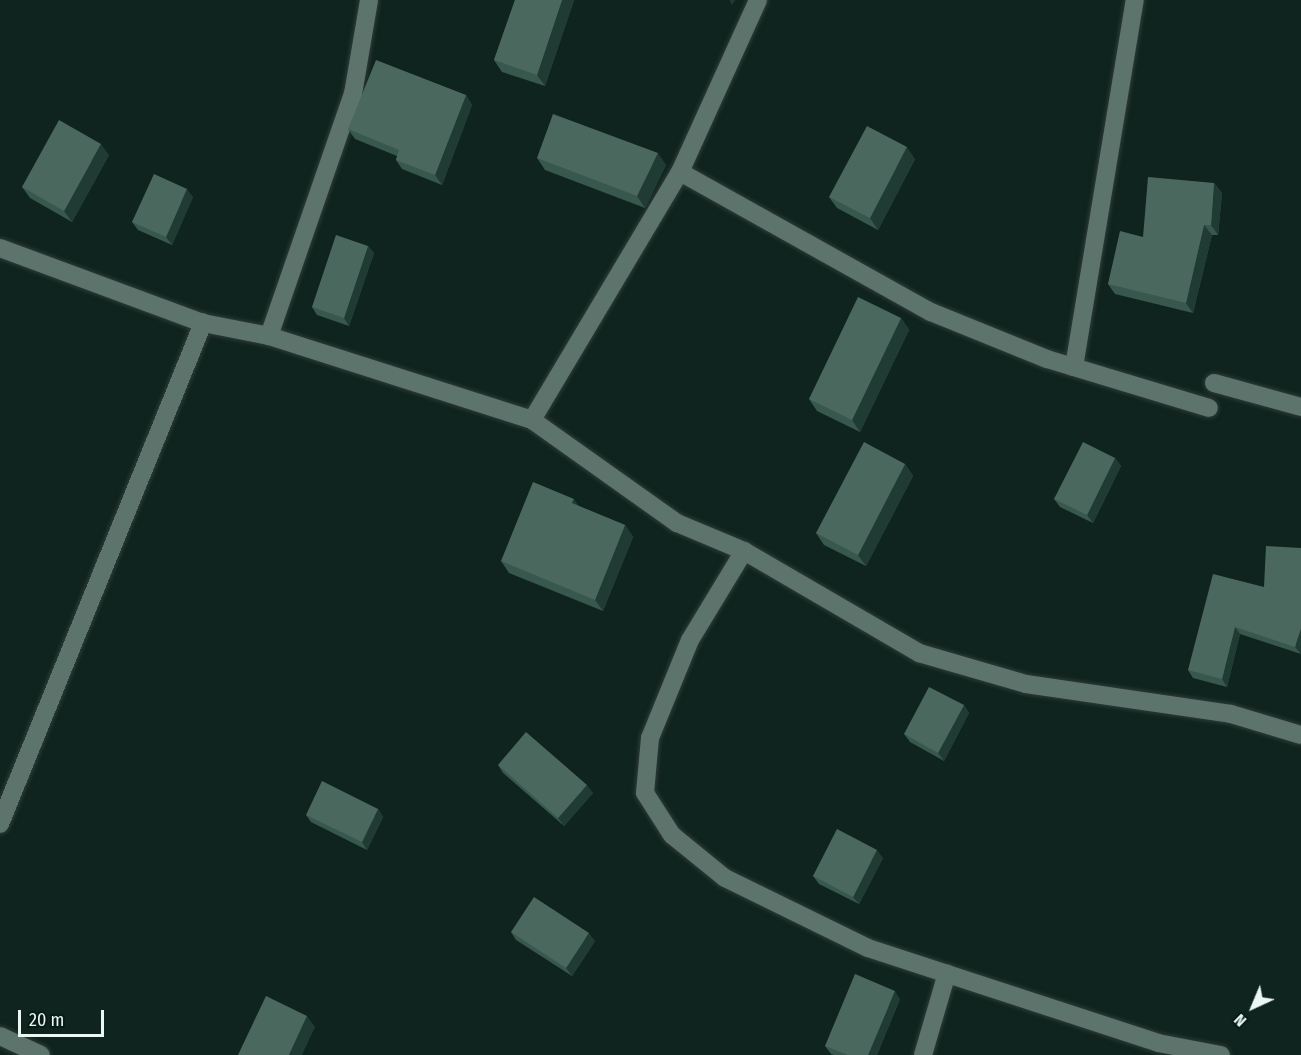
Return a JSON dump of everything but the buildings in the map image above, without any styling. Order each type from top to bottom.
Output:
[{"type":"street","points":[[269,336],[353,94],[369,0]]},
{"type":"street","points":[[532,420],[680,172],[758,0]]},
{"type":"street","points":[[1074,367],[1136,0]]},
{"type":"street","points":[[680,172],[931,312],[1074,367],[1209,408]]},
{"type":"street","points":[[0,248],[202,323],[269,336],[532,420],[677,523],[744,551],[919,653],[1026,684],[1231,714],[1301,735]]},
{"type":"street","points":[[0,824],[202,323]]},
{"type":"street","points":[[1214,383],[1301,407]]},
{"type":"street","points":[[744,551],[685,651],[650,738],[645,793],[672,835],[725,878],[868,948],[1158,1043],[1221,1055]]},
{"type":"street","points":[[923,1055],[947,974]]},
{"type":"street","points":[[0,1036],[41,1055]]}]
